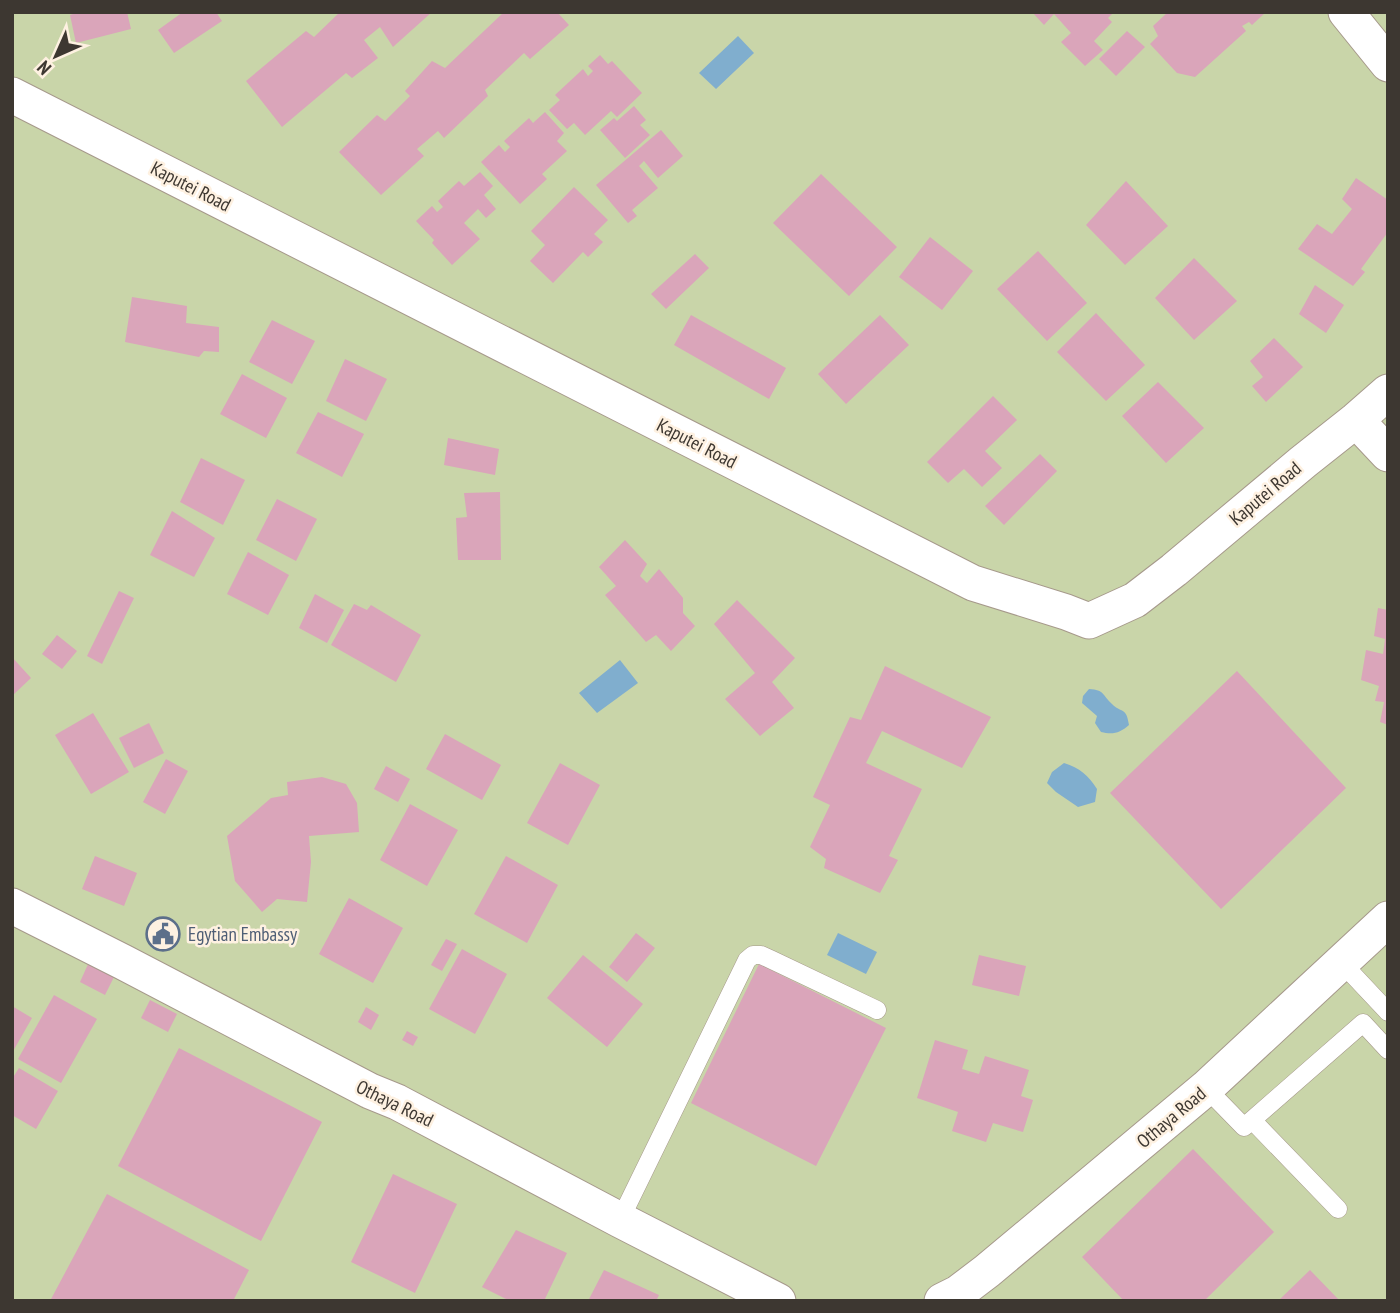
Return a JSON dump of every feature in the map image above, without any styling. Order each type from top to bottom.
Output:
[{"type":"street","points":[[1346,12],[1388,64]]},
{"type":"street","name":"Kaputei Road","points":[[12,95],[973,583],[1088,621],[1135,600],[1388,392]]},
{"type":"street","points":[[1356,420],[1388,454]]},
{"type":"street","name":"Othaya Road","points":[[12,906],[370,1091],[397,1102],[778,1301]]},
{"type":"street","name":"Othaya Road","points":[[942,1301],[958,1293],[987,1271],[1206,1088],[1388,919]]},
{"type":"lane","points":[[620,1220],[747,960],[753,955],[761,955],[877,1010]]},
{"type":"lane","points":[[1341,962],[1388,1012]]},
{"type":"lane","points":[[1206,1088],[1244,1128],[1363,1023],[1388,1050]]},
{"type":"lane","points":[[1252,1120],[1338,1209]]},
{"type":"green space","points":[[12,12],[1388,12],[1388,1301],[12,1301]]},
{"type":"water","points":[[738,36],[754,53],[716,89],[699,73]]},
{"type":"water","points":[[620,660],[638,683],[597,713],[579,693]]},
{"type":"water","points":[[1089,689],[1101,692],[1125,713],[1129,725],[1116,733],[1101,732],[1095,723],[1097,716],[1082,703],[1083,696]]},
{"type":"water","points":[[1064,763],[1079,770],[1090,780],[1097,789],[1095,802],[1078,807],[1047,783],[1052,772]]},
{"type":"water","points":[[838,933],[877,952],[866,974],[827,955]]},
{"type":"building","points":[[79,12],[127,12],[131,29],[76,43],[70,15]]},
{"type":"building","points":[[183,12],[216,12],[222,21],[174,53],[158,30]]},
{"type":"building","points":[[340,12],[432,12],[393,47],[380,27],[364,40],[378,58],[352,78],[346,73],[282,127],[246,81],[306,31],[314,37]]},
{"type":"building","points":[[504,12],[557,12],[569,25],[530,59],[524,53],[485,90],[488,96],[444,138],[438,131],[417,149],[424,156],[381,195],[339,152],[377,115],[385,121],[410,96],[405,91],[432,61],[445,68]]},
{"type":"building","points":[[1032,12],[1114,12],[1108,18],[1112,22],[1094,41],[1103,50],[1085,66],[1061,42],[1071,33],[1054,14],[1044,25]]},
{"type":"building","points":[[1168,12],[1266,12],[1252,25],[1249,22],[1242,26],[1246,31],[1195,77],[1177,73],[1150,44],[1158,36],[1153,26]]},
{"type":"building","points":[[1127,31],[1145,47],[1116,76],[1099,59]]},
{"type":"building","points":[[600,55],[608,64],[612,61],[642,93],[617,117],[611,111],[585,135],[574,123],[567,129],[549,110],[560,100],[555,95],[583,69],[588,76],[593,71],[588,66]]},
{"type":"building","points":[[634,106],[646,120],[640,125],[650,135],[625,158],[600,130],[614,118],[617,121]]},
{"type":"building","points":[[545,112],[564,133],[557,141],[567,151],[542,174],[547,179],[520,204],[481,162],[499,145],[505,152],[510,147],[504,141],[529,118],[533,123]]},
{"type":"building","points":[[661,130],[683,156],[658,178],[644,161],[639,166],[658,188],[632,210],[637,216],[628,223],[596,185]]},
{"type":"building","points":[[480,172],[493,186],[484,195],[496,209],[486,218],[478,209],[464,223],[480,239],[452,265],[416,221],[432,206],[437,212],[443,207],[438,201],[459,181],[464,186]]},
{"type":"building","points":[[821,174],[897,247],[849,296],[773,223]]},
{"type":"building","points":[[1356,178],[1388,200],[1388,232],[1361,269],[1365,272],[1353,286],[1298,249],[1317,224],[1332,234],[1352,209],[1342,199]]},
{"type":"building","points":[[1126,181],[1168,226],[1125,265],[1086,225]]},
{"type":"building","points":[[574,187],[608,220],[594,234],[603,242],[588,257],[583,252],[553,283],[530,261],[545,245],[531,231]]},
{"type":"building","points":[[930,237],[973,271],[942,310],[899,277]]},
{"type":"building","points":[[1038,251],[1087,303],[1047,341],[997,289]]},
{"type":"building","points":[[695,254],[709,268],[666,309],[651,294]]},
{"type":"building","points":[[1194,258],[1237,301],[1194,340],[1155,298]]},
{"type":"building","points":[[1315,285],[1344,305],[1326,333],[1299,314]]},
{"type":"building","points":[[132,297],[187,306],[186,323],[219,327],[219,352],[204,351],[199,357],[125,342]]},
{"type":"building","points":[[1096,313],[1145,365],[1106,401],[1057,352]]},
{"type":"building","points":[[691,315],[786,368],[769,399],[674,345]]},
{"type":"building","points":[[880,315],[909,345],[846,404],[818,374]]},
{"type":"building","points":[[272,320],[315,341],[292,384],[249,362]]},
{"type":"building","points":[[1274,338],[1303,367],[1266,402],[1252,386],[1263,377],[1250,361]]},
{"type":"building","points":[[345,359],[387,379],[366,421],[326,401]]},
{"type":"building","points":[[242,374],[287,398],[266,438],[220,414]]},
{"type":"building","points":[[1158,382],[1204,428],[1166,463],[1122,416]]},
{"type":"building","points":[[993,396],[1017,420],[985,451],[1002,468],[982,487],[964,469],[948,483],[927,462]]},
{"type":"building","points":[[318,412],[364,434],[342,477],[296,453]]},
{"type":"building","points":[[448,438],[499,449],[495,475],[444,465]]},
{"type":"building","points":[[1040,454],[1057,471],[1004,525],[985,506]]},
{"type":"building","points":[[201,458],[245,480],[223,525],[180,502]]},
{"type":"building","points":[[500,492],[501,560],[458,560],[456,518],[467,517],[464,493]]},
{"type":"building","points":[[277,499],[317,519],[296,561],[256,540]]},
{"type":"building","points":[[172,511],[215,538],[194,577],[150,555]]},
{"type":"building","points":[[625,540],[647,564],[640,576],[647,583],[659,569],[683,598],[683,613],[695,626],[671,651],[656,635],[646,642],[605,595],[616,586],[599,567]]},
{"type":"building","points":[[248,552],[289,575],[268,615],[227,594]]},
{"type":"building","points":[[119,591],[134,598],[102,664],[87,656]]},
{"type":"building","points":[[315,594],[344,610],[327,643],[299,628]]},
{"type":"building","points":[[737,600],[795,658],[772,682],[794,708],[760,736],[725,699],[755,673],[714,624]]},
{"type":"building","points":[[354,604],[367,610],[371,605],[421,635],[396,682],[331,645]]},
{"type":"building","points":[[1378,608],[1388,610],[1388,725],[1380,722],[1384,702],[1375,701],[1379,686],[1361,680],[1366,650],[1383,654],[1385,639],[1374,636]]},
{"type":"building","points":[[57,635],[77,651],[62,669],[42,654]]},
{"type":"building","points":[[12,657],[31,678],[12,696]]},
{"type":"building","points":[[885,666],[991,717],[962,768],[882,731],[866,763],[922,789],[889,856],[898,860],[880,893],[824,868],[826,859],[810,847],[830,805],[813,797],[850,717],[861,720]]},
{"type":"building","points":[[1237,671],[1346,788],[1221,909],[1110,793]]},
{"type":"building","points":[[93,713],[129,772],[91,794],[55,735]]},
{"type":"building","points":[[149,723],[164,753],[134,768],[119,738]]},
{"type":"building","points":[[445,734],[501,765],[482,800],[426,769]]},
{"type":"building","points":[[166,759],[188,771],[165,814],[143,802]]},
{"type":"building","points":[[560,763],[600,785],[568,845],[527,823]]},
{"type":"building","points":[[386,766],[410,779],[398,802],[374,789]]},
{"type":"building","points":[[322,777],[346,784],[357,803],[359,832],[309,836],[311,862],[307,902],[277,899],[262,912],[235,881],[227,836],[271,798],[288,795],[287,782]]},
{"type":"building","points":[[410,804],[458,830],[427,886],[380,860]]},
{"type":"building","points":[[95,856],[137,873],[124,906],[82,889]]},
{"type":"building","points":[[506,856],[558,885],[527,943],[474,914]]},
{"type":"building","points":[[349,898],[403,928],[373,983],[319,954]]},
{"type":"building","points":[[636,933],[655,948],[627,982],[609,967]]},
{"type":"building","points":[[446,939],[457,944],[442,971],[431,965]]},
{"type":"building","points":[[462,949],[507,974],[475,1034],[429,1009]]},
{"type":"building","points":[[583,955],[643,1004],[607,1047],[547,998]]},
{"type":"building","points":[[979,955],[1026,966],[1019,996],[972,985]]},
{"type":"building","points":[[89,962],[115,975],[105,995],[80,982]]},
{"type":"building","points":[[759,964],[886,1028],[816,1166],[691,1103]]},
{"type":"building","points":[[54,995],[97,1019],[61,1083],[18,1059]]},
{"type":"building","points":[[150,1000],[177,1014],[168,1032],[141,1018]]},
{"type":"building","points":[[12,1006],[32,1018],[12,1053]]},
{"type":"building","points":[[366,1007],[379,1015],[371,1030],[358,1022]]},
{"type":"building","points":[[407,1031],[418,1037],[413,1046],[402,1040]]},
{"type":"building","points":[[935,1040],[968,1050],[962,1069],[979,1074],[985,1056],[1029,1070],[1021,1096],[1033,1100],[1023,1132],[993,1123],[986,1142],[952,1131],[958,1112],[917,1098]]},
{"type":"building","points":[[179,1048],[322,1122],[261,1241],[118,1166]]},
{"type":"building","points":[[19,1068],[58,1091],[36,1129],[12,1115],[12,1079]]},
{"type":"building","points":[[1193,1149],[1274,1232],[1204,1301],[1124,1301],[1082,1257]]},
{"type":"building","points":[[393,1174],[457,1204],[415,1293],[351,1262]]},
{"type":"building","points":[[107,1194],[249,1270],[233,1301],[50,1301]]},
{"type":"building","points":[[516,1230],[567,1253],[544,1301],[510,1301],[482,1287]]},
{"type":"building","points":[[604,1270],[659,1295],[656,1301],[588,1301]]},
{"type":"building","points":[[1310,1270],[1340,1301],[1278,1301]]},
{"type":"place","name":"Egytian Embassy","points":[[163,934]]}]
